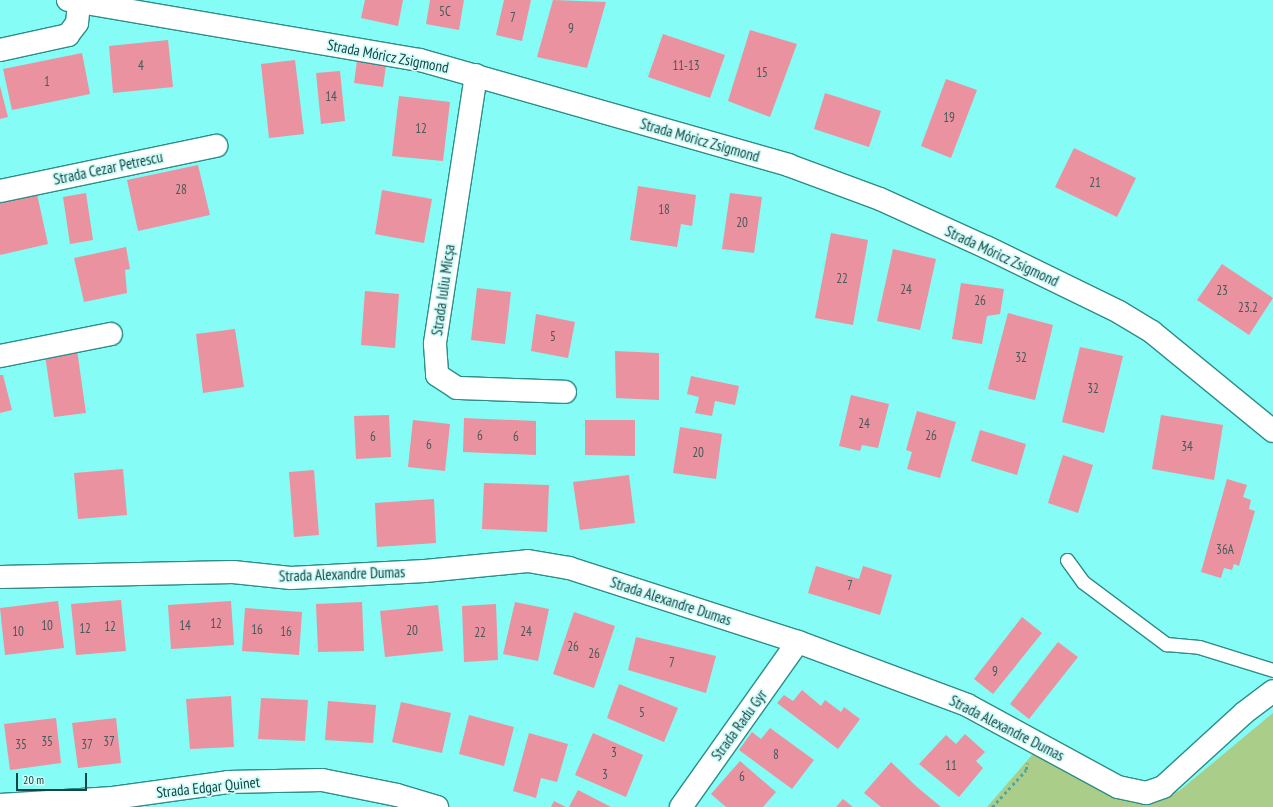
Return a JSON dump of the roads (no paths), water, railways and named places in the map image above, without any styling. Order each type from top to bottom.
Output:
[{"type":"street","points":[[0,50],[68,35],[77,23],[73,2]]},
{"type":"street","name":"Strada Móricz Zsigmond","points":[[73,2],[420,60],[788,166],[894,206],[1119,312],[1152,332],[1273,431]]},
{"type":"street","name":"Strada Iuliu Micșa","points":[[476,75],[435,344],[437,375],[457,388],[565,392]]},
{"type":"street","name":"Strada Cezar Petrescu","points":[[0,191],[216,146]]},
{"type":"street","points":[[0,356],[110,334]]},
{"type":"street","name":"Strada Alexandre Dumas","points":[[0,577],[233,572],[291,578],[425,571],[528,561],[569,568],[798,642],[967,705],[1118,787],[1146,793],[1163,787],[1223,731],[1273,691]]},
{"type":"street","name":"Strada Radu Gyr","points":[[681,807],[798,642]]},
{"type":"street","name":"Strada Edgar Quinet","points":[[0,804],[113,798],[228,782],[322,780],[397,795],[437,807]]},
{"type":"lane","points":[[1067,560],[1083,582],[1166,644],[1199,647],[1273,670]]}]
